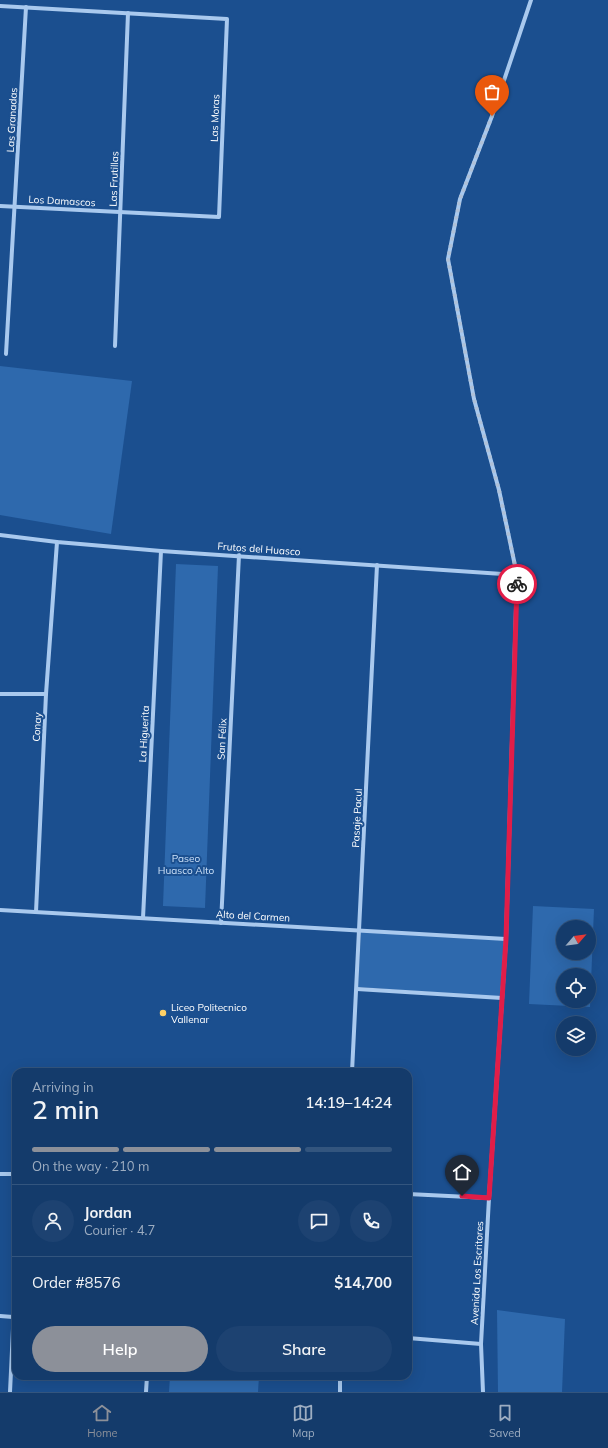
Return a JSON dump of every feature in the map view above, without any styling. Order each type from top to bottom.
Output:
[{"type":"street","name":"Avenida Los Escritores","points":[[484,1392],[481,1344],[506,939],[517,575],[499,490],[474,399],[448,259],[460,199],[492,116],[531,0]]},
{"type":"street","points":[[0,6],[128,13]]},
{"type":"street","name":"Las Granadas","points":[[6,354],[26,7]]},
{"type":"street","name":"Las Moras","points":[[128,13],[227,19],[219,217]]},
{"type":"street","name":"Las Frutillas","points":[[115,346],[128,13]]},
{"type":"street","name":"Los Damascos","points":[[0,206],[219,217]]},
{"type":"street","name":"Frutos del Huasco","points":[[0,535],[57,542],[161,551],[239,555],[517,575]]},
{"type":"street","name":"Conay","points":[[36,912],[46,694],[57,542]]},
{"type":"street","name":"La Higuerita","points":[[143,918],[161,551]]},
{"type":"street","name":"San Félix","points":[[221,923],[239,555]]},
{"type":"street","name":"Pasaje Pacul","points":[[352,1068],[377,565]]},
{"type":"street","points":[[0,694],[46,694]]},
{"type":"street","name":"Alto del Carmen","points":[[0,910],[506,939]]},
{"type":"street","points":[[357,988],[502,998]]},
{"type":"street","points":[[0,1174],[12,1174]]},
{"type":"street","points":[[412,1194],[489,1198]]},
{"type":"street","points":[[0,1316],[12,1317]]},
{"type":"street","points":[[412,1338],[481,1344]]},
{"type":"street","points":[[10,1392],[12,1354]]},
{"type":"street","points":[[146,1392],[147,1380]]},
{"type":"street","points":[[340,1380],[340,1392]]},
{"type":"green space","points":[[0,366],[132,381],[111,534],[0,515]]},
{"type":"green space","name":"Paseo Huasco Alto","points":[[176,564],[218,566],[205,908],[163,906]]},
{"type":"green space","points":[[533,906],[594,909],[594,920],[556,920],[556,960],[592,960],[592,968],[556,968],[556,1005],[529,1004]]},
{"type":"green space","points":[[361,932],[505,940],[501,997],[358,987]]},
{"type":"green space","points":[[497,1310],[565,1319],[562,1392],[498,1392]]},
{"type":"green space","points":[[170,1380],[259,1380],[258,1392],[169,1392]]},
{"type":"way so far","points":[[492,116],[460,199],[448,259],[474,399],[499,490],[517,575],[517,584]]},
{"type":"place","name":"Liceo Politecnico Vallenar","points":[[163,1013]]},
{"type":"route","points":[[462,1196],[489,1198],[506,939],[517,584]]}]
